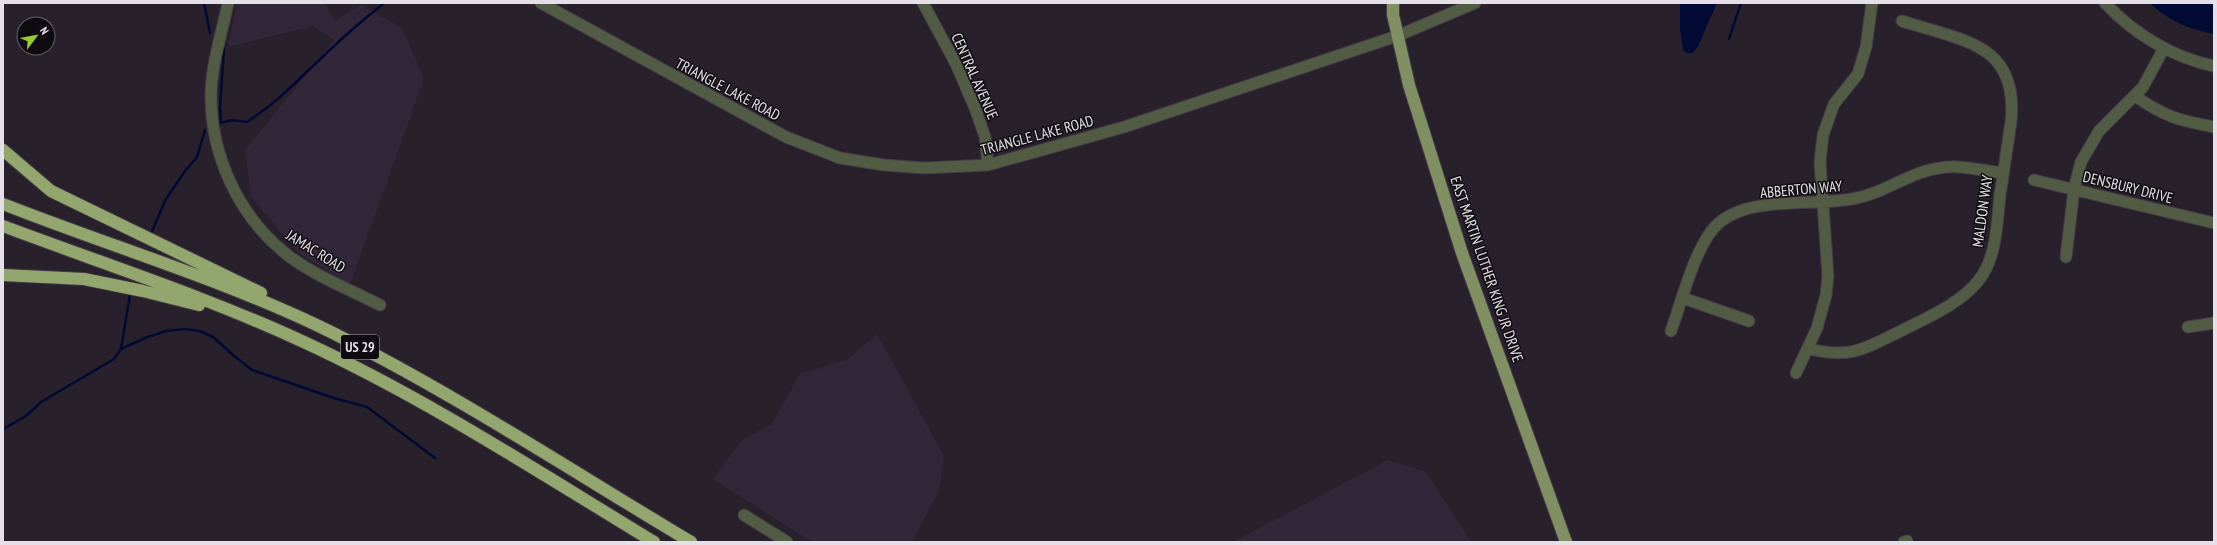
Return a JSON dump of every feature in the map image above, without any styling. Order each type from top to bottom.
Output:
[{"type":"highway","points":[[3,150],[51,191],[77,205],[264,294],[292,314]]},
{"type":"highway","name":"US 29","points":[[3,204],[202,277],[292,314],[337,335],[414,376],[691,542]]},
{"type":"highway","name":"US 29","points":[[3,226],[248,318],[306,343],[371,375],[454,422],[654,542]]},
{"type":"highway","points":[[3,275],[84,279],[143,291],[248,318]]},
{"type":"main road","name":"EAST MARTIN LUTHER KING JR DRIVE","points":[[1393,3],[1393,15],[1397,36],[1409,84],[1462,253],[1566,542]]},
{"type":"street","name":"JAMAC ROAD","points":[[228,3],[211,94],[217,146],[226,172],[250,217],[267,237],[286,254],[380,305]]},
{"type":"street","name":"TRIANGLE LAKE ROAD","points":[[541,3],[786,137],[840,158],[884,165],[924,168],[988,165],[1124,127],[1397,36],[1475,3]]},
{"type":"street","name":"CENTRAL AVENUE","points":[[923,3],[956,64],[974,108],[985,137],[988,165]]},
{"type":"street","points":[[1796,373],[1809,349],[1823,311],[1828,276],[1820,162],[1823,135],[1834,104],[1858,74],[1866,47],[1872,3]]},
{"type":"street","points":[[2104,3],[2130,26],[2164,48],[2214,66]]},
{"type":"street","name":"MALDON WAY","points":[[1809,349],[1838,354],[1864,349],[1926,318],[1969,290],[1983,274],[1990,258],[2012,107],[2010,83],[2002,66],[1991,55],[1977,46],[1902,21]]},
{"type":"street","points":[[2066,257],[2074,189],[2081,162],[2098,130],[2144,87],[2164,48]]},
{"type":"street","points":[[2135,96],[2158,112],[2175,119],[2214,127]]},
{"type":"street","name":"ABBERTON WAY","points":[[1671,331],[1695,261],[1705,240],[1720,221],[1730,215],[1752,209],[1822,201],[1852,200],[1868,196],[1920,173],[1941,167],[2003,173]]},
{"type":"street","name":"DENSBURY DRIVE","points":[[2034,180],[2214,223]]},
{"type":"street","points":[[1683,298],[1750,321]]},
{"type":"street","points":[[2188,327],[2214,323]]},
{"type":"street","points":[[744,515],[787,542]]},
{"type":"shaded area","points":[[237,3],[325,3],[335,21],[361,5],[402,28],[424,79],[350,284],[300,254],[251,197],[245,150],[334,40],[313,26],[228,47]]},
{"type":"shaded area","points":[[877,334],[944,456],[939,491],[912,542],[812,542],[713,479],[743,439],[772,424],[800,374],[848,359]]},
{"type":"shaded area","points":[[1388,460],[1426,472],[1471,542],[1233,542]]},
{"type":"water","points":[[1680,3],[1717,3],[1698,46],[1693,53],[1687,53],[1683,50],[1680,29]]},
{"type":"water","points":[[2150,3],[2214,3],[2214,34],[2188,27],[2164,14]]},
{"type":"waterway","points":[[204,3],[210,33]]},
{"type":"waterway","points":[[220,123],[232,120],[247,122],[260,113],[384,3]]},
{"type":"waterway","points":[[1729,39],[1741,3]]},
{"type":"waterway","points":[[221,122],[220,108],[224,48]]},
{"type":"waterway","points":[[152,231],[166,199],[185,171],[197,157],[205,130]]},
{"type":"waterway","points":[[3,429],[26,416],[41,402],[114,359],[121,349],[130,294]]},
{"type":"waterway","points":[[121,349],[145,338],[166,331],[185,329],[200,331],[213,337],[252,370],[334,398],[367,407],[435,458]]}]
